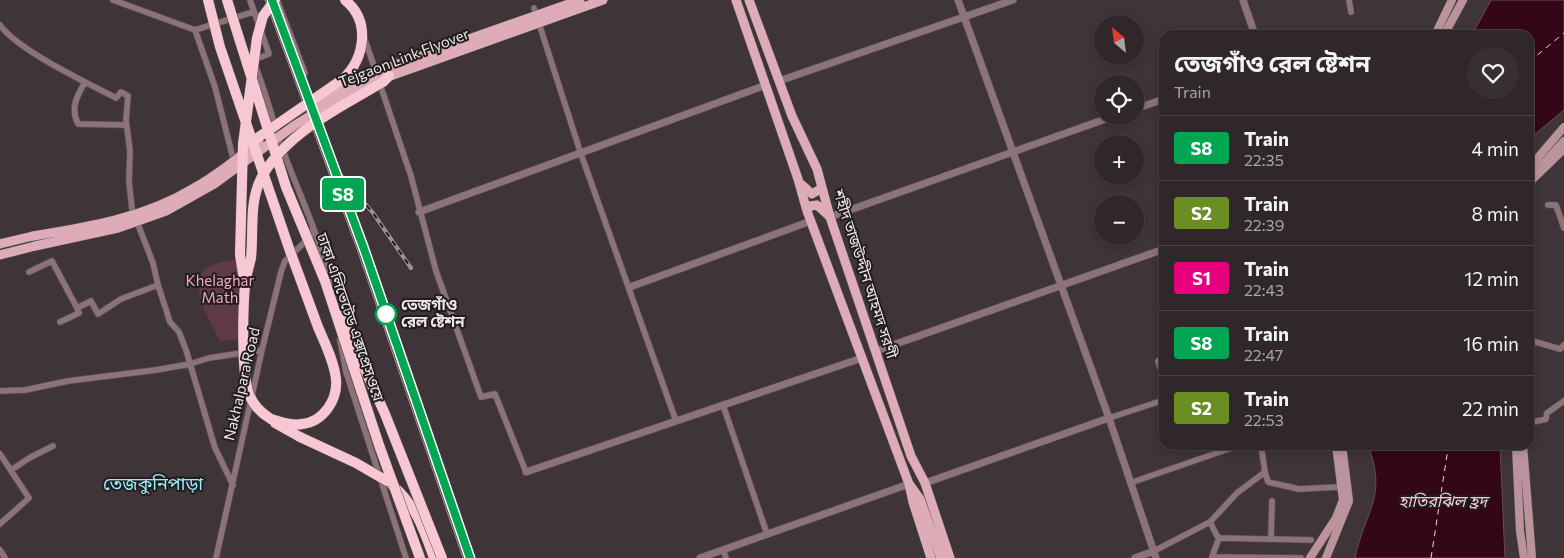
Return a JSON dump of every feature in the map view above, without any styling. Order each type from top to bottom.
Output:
[{"type":"highway","points":[[208,0],[220,47],[336,378],[336,387],[329,406],[319,418],[302,424],[271,419]]},
{"type":"highway","name":"ঢাকা এলিভেটেড এক্সপ্রেসওয়ে","points":[[227,0],[286,187],[325,281],[378,445],[420,558]]},
{"type":"highway","points":[[276,0],[263,16],[257,38],[243,144],[240,255],[245,283],[247,387],[255,405],[282,428],[356,463],[398,490],[417,514],[434,558]]},
{"type":"highway","points":[[235,158],[260,136],[339,82],[353,68],[361,50],[362,36],[356,13],[345,0]]},
{"type":"highway","points":[[245,283],[250,259],[254,203],[263,175],[271,163],[286,146],[302,133],[383,82],[389,76]]},
{"type":"highway","points":[[325,281],[388,423],[442,558]]},
{"type":"main road","name":"Tejgaon Link Flyover","points":[[34,241],[147,211],[193,189],[291,118],[362,78],[580,0]]},
{"type":"main road","name":"Tejgaon Link Flyover","points":[[34,241],[118,228],[166,211],[214,184],[325,105],[354,89],[603,0]]},
{"type":"main road","points":[[731,0],[736,14],[742,19]]},
{"type":"main road","name":"শহীদ তাজউদ্দীন আহমদ সরণী","points":[[736,0],[798,179],[807,211],[909,484],[912,502],[932,558]]},
{"type":"main road","name":"শহীদ তাজউদ্দীন আহমদ সরণী","points":[[750,0],[792,116],[817,169],[830,218],[911,456],[925,483],[950,558]]},
{"type":"main road","points":[[1437,30],[1452,0]]},
{"type":"main road","points":[[1447,30],[1463,0]]},
{"type":"main road","points":[[1534,162],[1564,127]]},
{"type":"main road","points":[[1534,176],[1538,168],[1564,141]]},
{"type":"main road","points":[[1534,180],[1564,149]]},
{"type":"main road","points":[[798,179],[804,189],[812,194],[822,188]]},
{"type":"main road","points":[[807,211],[810,206],[817,205],[830,218]]},
{"type":"main road","points":[[0,244],[34,241]]},
{"type":"main road","points":[[0,255],[34,241]]},
{"type":"main road","points":[[1310,558],[1342,505],[1344,471],[1338,450]]},
{"type":"main road","points":[[1326,558],[1349,501],[1342,450]]},
{"type":"main road","points":[[1516,450],[1520,531],[1524,558]]},
{"type":"main road","points":[[1523,450],[1532,558]]},
{"type":"main road","points":[[909,484],[917,494],[941,558]]},
{"type":"street","points":[[114,0],[195,30],[253,12]]},
{"type":"street","points":[[250,0],[269,54],[253,60],[277,133],[326,264],[346,372],[406,558]]},
{"type":"street","points":[[276,0],[305,73]]},
{"type":"street","points":[[351,0],[411,176],[436,271],[481,397],[495,394],[526,472],[862,358]]},
{"type":"street","points":[[958,0],[1059,285],[1109,418],[1155,555]]},
{"type":"street","points":[[780,80],[1013,0]]},
{"type":"street","points":[[1243,0],[1253,30]]},
{"type":"street","points":[[1349,0],[1351,12]]},
{"type":"street","points":[[534,8],[582,154],[676,421]]},
{"type":"street","points":[[0,24],[17,40],[85,82],[116,98],[121,92],[128,96],[126,124],[130,151],[129,181],[132,209],[153,263],[170,322],[179,332],[215,448],[233,485]]},
{"type":"street","points":[[195,30],[215,88],[235,158]]},
{"type":"street","points":[[85,82],[75,101],[74,115],[78,124],[126,124]]},
{"type":"street","points":[[419,212],[582,154],[766,85]]},
{"type":"street","points":[[1144,106],[1159,101]]},
{"type":"street","points":[[830,218],[1094,123]]},
{"type":"street","points":[[137,218],[209,182],[277,133]]},
{"type":"street","points":[[1548,205],[1556,205],[1564,228]]},
{"type":"street","points":[[630,287],[811,222]]},
{"type":"street","name":"Nakhalpara Road","points":[[216,558],[262,350],[286,261],[312,234],[313,226]]},
{"type":"street","points":[[876,351],[1159,251]]},
{"type":"street","points":[[29,272],[52,262],[79,313],[60,322]]},
{"type":"street","points":[[77,308],[91,301],[98,314],[121,299],[158,285]]},
{"type":"street","points":[[1534,341],[1560,349],[1564,345]]},
{"type":"street","points":[[0,391],[25,390],[68,381],[190,364],[209,358],[262,350]]},
{"type":"street","points":[[1534,422],[1546,419],[1547,413],[1564,401]]},
{"type":"street","points":[[925,483],[1159,402]]},
{"type":"street","points":[[723,405],[767,534]]},
{"type":"street","points":[[11,470],[53,446]]},
{"type":"street","points":[[1130,483],[1226,450]]},
{"type":"street","points":[[1262,450],[1268,482],[1299,488],[1339,487]]},
{"type":"street","points":[[0,454],[29,498],[0,524]]},
{"type":"street","points":[[1135,558],[1155,555],[1210,522],[1237,493],[1265,472]]},
{"type":"street","points":[[700,558],[909,484]]},
{"type":"street","points":[[1271,539],[1272,501]]},
{"type":"street","points":[[1210,522],[1216,536],[1219,538],[1311,540]]},
{"type":"street","points":[[1219,538],[1212,556],[1301,558]]},
{"type":"street","points":[[0,550],[6,558]]},
{"type":"street","points":[[723,550],[726,558]]},
{"type":"green space","name":"Khelaghar Math","points":[[237,259],[240,339],[220,341],[202,302],[199,282],[203,273],[210,266]]},
{"type":"water","points":[[1491,0],[1564,0],[1564,110],[1534,135],[1534,30],[1475,30]]},
{"type":"water","name":"হাতিরঝিল হ্রদ","points":[[1370,450],[1500,450],[1505,558],[1355,558],[1373,503],[1376,478]]},
{"type":"ferry route","points":[[1534,58],[1564,33]]},
{"type":"ferry route","points":[[1431,558],[1447,455],[1446,450]]},
{"type":"tram line","points":[[265,0],[358,252],[463,558]]},
{"type":"railway","points":[[272,0],[364,249],[470,558]]},
{"type":"railway","points":[[338,172],[373,213],[411,268]]},
{"type":"train","name":"S8","points":[[272,0],[364,249],[470,558]]},
{"type":"place","name":"তেজগাঁও রেল ষ্টেশন","points":[[386,314]]},
{"type":"district","name":"তেজকুনিপাড়া","points":[[153,484]]}]
